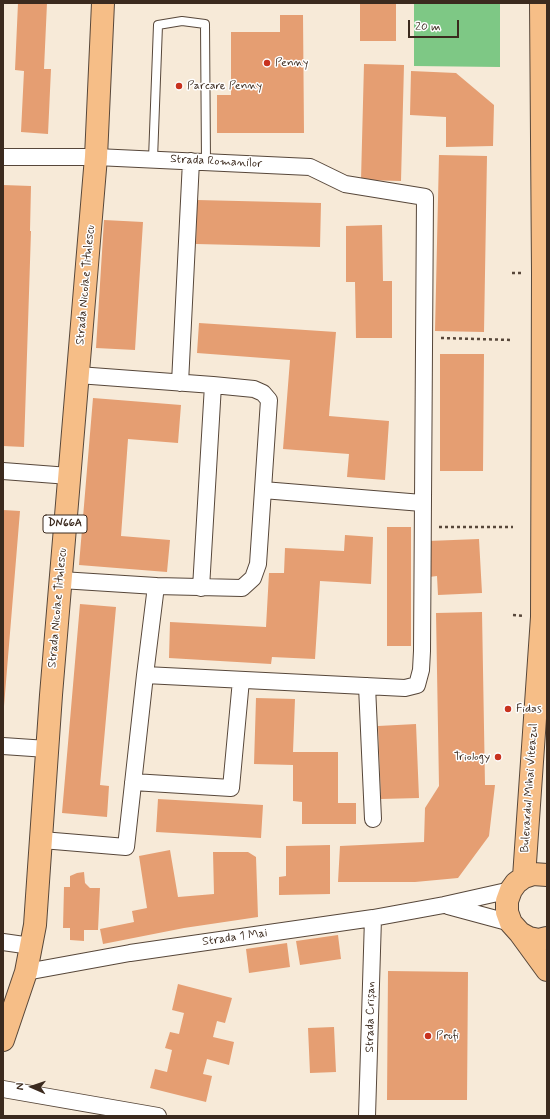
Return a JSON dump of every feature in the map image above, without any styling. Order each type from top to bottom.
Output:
[{"type":"main road","name":"Strada Nicolae Titulescu","points":[[3,1040],[26,972],[35,925],[42,840],[47,749],[96,157],[103,3]]},
{"type":"main road","name":"Bulevardul Mihai Viteazul","points":[[516,928],[507,912],[507,901],[517,884],[542,617],[543,265],[541,3]]},
{"type":"main road","points":[[517,884],[533,874],[547,875]]},
{"type":"main road","points":[[516,928],[529,938],[539,940],[547,938]]},
{"type":"main road","points":[[516,928],[547,970]]},
{"type":"street","name":"Strada Romanilor","points":[[3,157],[96,157],[310,167],[345,184],[425,197],[424,337]]},
{"type":"street","points":[[180,383],[199,161]]},
{"type":"street","points":[[145,675],[405,688],[417,685],[421,670],[422,651],[424,337]]},
{"type":"street","points":[[61,580],[201,588],[242,588],[254,578],[258,564],[269,400],[263,393],[254,389],[213,385],[78,376]]},
{"type":"street","points":[[201,588],[213,385]]},
{"type":"street","points":[[3,471],[69,476]]},
{"type":"street","points":[[263,490],[422,503]]},
{"type":"street","points":[[42,840],[126,847],[156,586]]},
{"type":"street","points":[[133,782],[231,788],[240,680]]},
{"type":"street","points":[[368,686],[373,819]]},
{"type":"street","points":[[3,746],[47,749]]},
{"type":"street","name":"Strada 1 Mai","points":[[26,972],[130,953],[373,918],[444,905],[517,884]]},
{"type":"street","name":"Strada 1 Mai","points":[[444,905],[516,928]]},
{"type":"street","name":"Strada Crișan","points":[[367,1116],[373,918]]},
{"type":"street","points":[[3,942],[31,946]]},
{"type":"street","points":[[3,1089],[158,1116]]},
{"type":"lane","points":[[153,159],[158,25],[182,21],[205,24],[199,161]]},
{"type":"path","points":[[424,337],[512,340]]},
{"type":"path","points":[[422,526],[513,528]]},
{"type":"green space","points":[[414,3],[500,3],[500,67],[414,66]]},
{"type":"building","points":[[18,3],[47,3],[44,69],[51,69],[48,134],[21,132],[24,71],[15,70]]},
{"type":"building","points":[[360,3],[396,3],[396,41],[360,41]]},
{"type":"building","name":"Penny","points":[[280,15],[303,15],[304,133],[217,133],[217,95],[231,95],[231,32],[280,32]]},
{"type":"building","points":[[364,64],[404,65],[401,181],[361,180]]},
{"type":"building","points":[[411,71],[456,73],[494,105],[493,146],[446,147],[446,117],[410,115]]},
{"type":"building","points":[[439,155],[487,156],[484,332],[435,331]]},
{"type":"building","points":[[3,185],[31,186],[31,231],[24,447],[3,446]]},
{"type":"building","points":[[197,200],[321,203],[320,247],[196,244]]},
{"type":"building","points":[[104,220],[143,222],[135,350],[96,348]]},
{"type":"building","points":[[382,225],[383,281],[392,281],[392,338],[356,338],[355,282],[346,282],[346,226]]},
{"type":"building","points":[[199,323],[336,332],[329,416],[389,421],[385,480],[347,477],[349,454],[283,449],[290,360],[197,353]]},
{"type":"building","points":[[440,354],[484,354],[483,471],[440,471]]},
{"type":"building","points":[[93,398],[181,405],[178,443],[128,439],[121,536],[170,540],[167,572],[79,565]]},
{"type":"building","points":[[3,510],[20,511],[4,706],[3,706]]},
{"type":"building","points":[[387,527],[411,527],[411,646],[387,646]]},
{"type":"building","points":[[345,535],[373,537],[371,584],[320,581],[315,659],[272,657],[271,664],[169,658],[170,622],[266,627],[269,573],[284,573],[285,548],[344,551]]},
{"type":"building","points":[[479,539],[482,593],[438,595],[437,576],[429,577],[428,541]]},
{"type":"building","points":[[80,604],[116,607],[100,785],[109,786],[107,817],[62,813]]},
{"type":"building","points":[[482,612],[485,785],[495,785],[489,836],[458,878],[415,882],[338,882],[340,846],[424,842],[425,808],[439,786],[436,613]]},
{"type":"building","points":[[256,698],[295,699],[293,752],[338,752],[338,803],[356,803],[356,824],[302,824],[302,802],[293,801],[293,765],[254,764]]},
{"type":"building","points":[[416,724],[419,798],[381,799],[378,726]]},
{"type":"building","points":[[158,799],[263,805],[261,838],[156,832]]},
{"type":"building","points":[[330,845],[330,894],[279,895],[279,877],[286,876],[286,846]]},
{"type":"building","points":[[170,850],[178,897],[214,894],[213,852],[248,852],[256,857],[258,917],[184,928],[103,944],[100,929],[134,922],[132,911],[147,908],[139,856]]},
{"type":"building","points":[[84,872],[85,883],[90,888],[100,888],[98,930],[84,930],[84,941],[70,940],[70,928],[63,928],[64,887],[70,887],[70,876]]},
{"type":"building","points":[[338,935],[341,959],[300,965],[296,941]]},
{"type":"building","points":[[287,943],[290,967],[249,973],[246,949]]},
{"type":"building","name":"Profi","points":[[388,971],[468,972],[467,1100],[387,1100]]},
{"type":"building","points":[[178,984],[232,998],[225,1023],[217,1021],[213,1037],[234,1042],[229,1065],[207,1059],[203,1074],[212,1076],[206,1102],[150,1088],[155,1069],[167,1072],[172,1050],[165,1048],[170,1032],[179,1034],[184,1013],[172,1010]]},
{"type":"building","points":[[334,1027],[336,1072],[310,1073],[308,1028]]},
{"type":"place","name":"Penny","points":[[267,63]]},
{"type":"place","name":"Parcare Penny","points":[[179,86]]},
{"type":"place","name":"Fidas","points":[[508,709]]},
{"type":"place","name":"Triology","points":[[498,757]]},
{"type":"place","name":"Profi","points":[[428,1036]]}]
